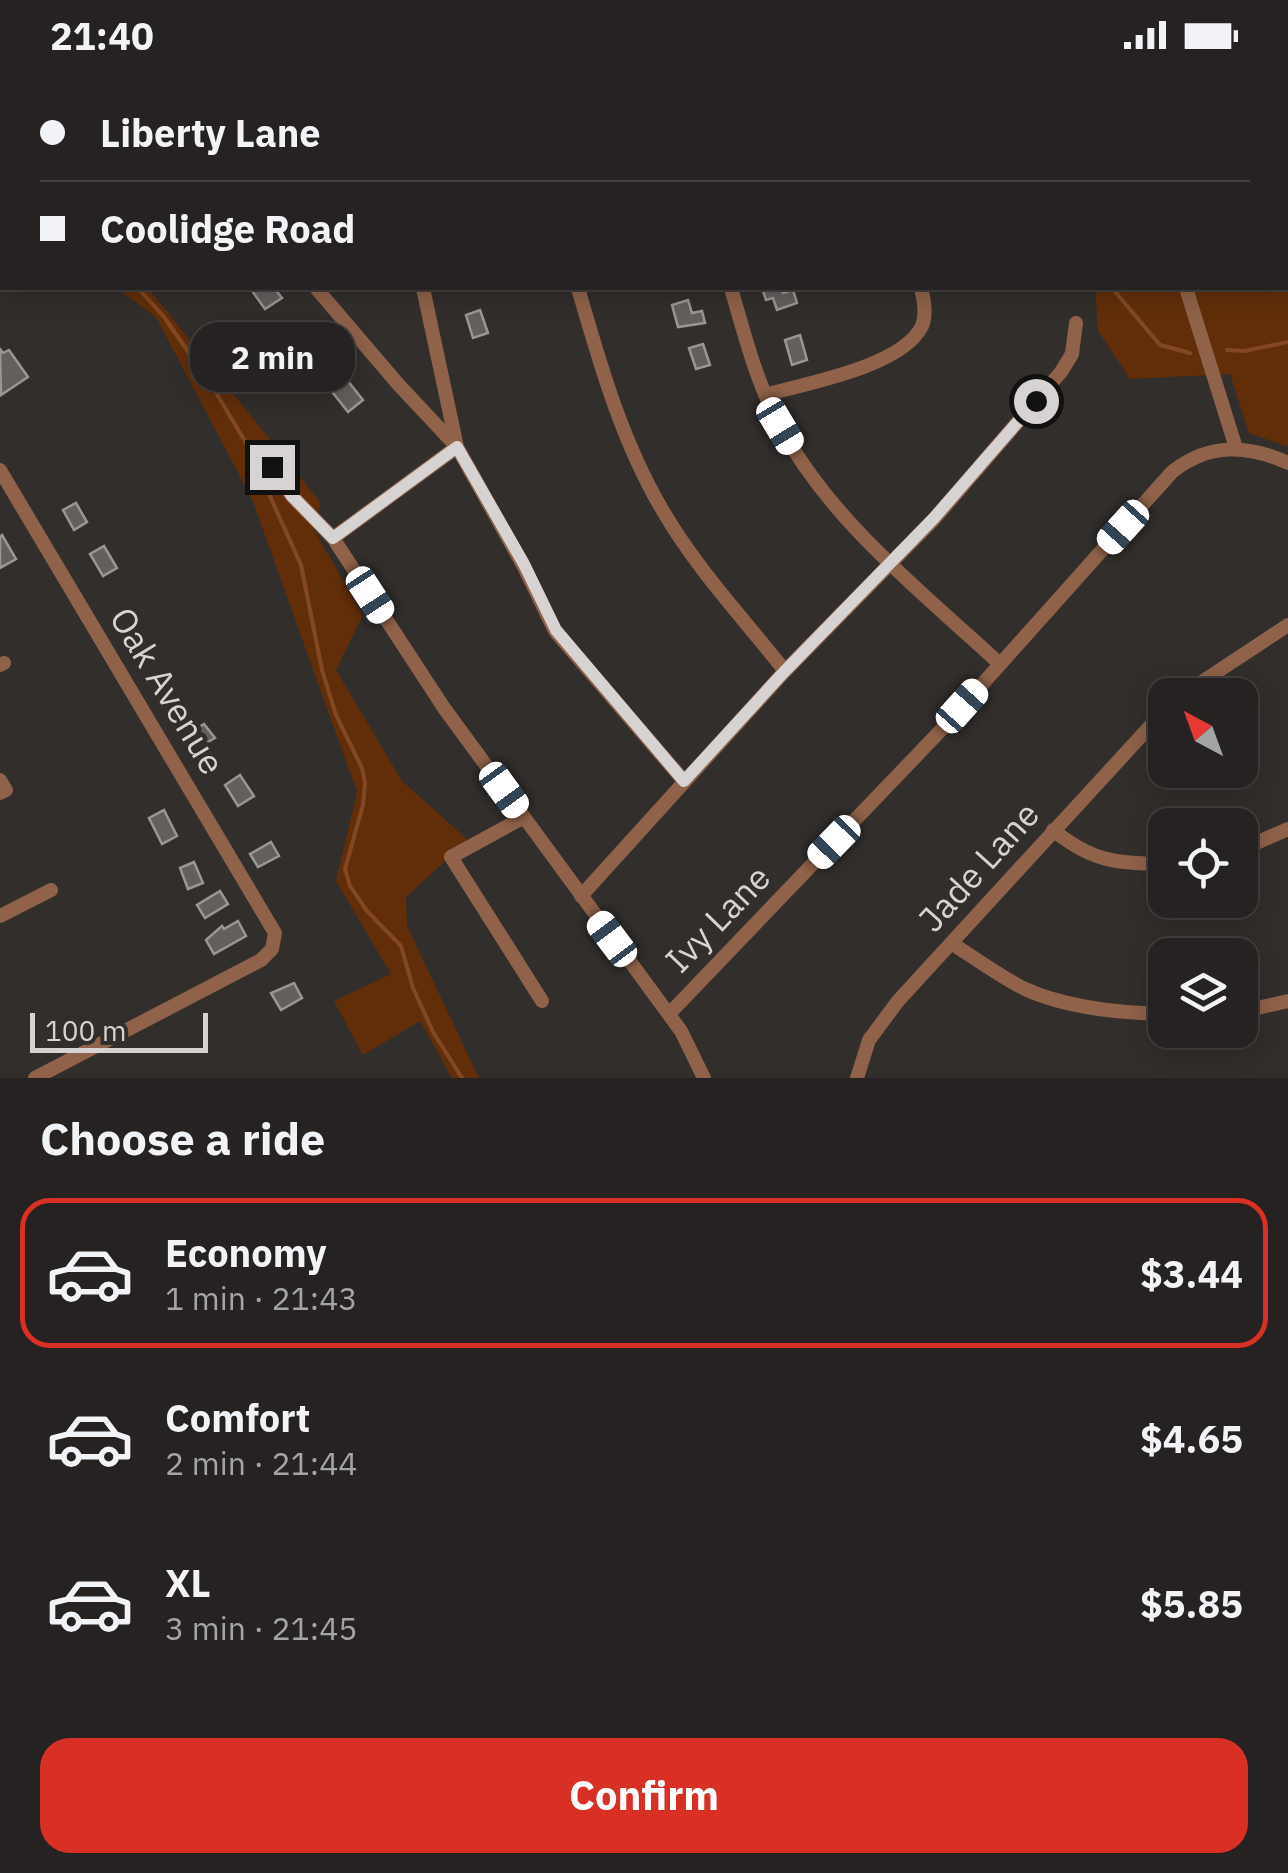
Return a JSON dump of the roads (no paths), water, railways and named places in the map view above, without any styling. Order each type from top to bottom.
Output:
[{"type":"street","points":[[318,290],[457,447],[524,564],[556,630],[684,781]]},
{"type":"street","points":[[423,290],[457,447]]},
{"type":"street","points":[[579,290],[623,428],[662,510],[784,672]]},
{"type":"street","points":[[731,290],[765,395],[803,464],[890,563],[1000,664]]},
{"type":"street","points":[[765,395],[879,361],[900,349],[923,324],[921,290]]},
{"type":"street","points":[[1187,290],[1236,448],[1288,463]]},
{"type":"street","points":[[581,896],[784,672],[934,518],[1062,372],[1072,354],[1076,323]]},
{"type":"street","points":[[333,538],[457,447]]},
{"type":"street","name":"Ivy Lane","points":[[668,1014],[944,727],[1172,472],[1204,452],[1236,448]]},
{"type":"street","points":[[272,467],[292,496],[333,538],[444,708],[682,1031],[704,1078]]},
{"type":"street","name":"Oak Avenue","points":[[0,470],[273,927],[274,946],[262,960],[35,1078]]},
{"type":"street","points":[[1208,678],[1288,625]]},
{"type":"street","name":"Jade Lane","points":[[857,1078],[870,1040],[898,1001],[1148,728]]},
{"type":"street","points":[[0,780],[6,790],[0,793]]},
{"type":"street","points":[[524,817],[451,858],[542,1001]]},
{"type":"street","points":[[1258,842],[1288,829]]},
{"type":"street","points":[[1054,830],[1092,857],[1116,863],[1148,864]]},
{"type":"street","points":[[0,916],[52,890]]},
{"type":"street","points":[[951,944],[1022,988],[1046,997],[1148,1013]]},
{"type":"street","points":[[1258,1008],[1288,1001]]},
{"type":"waterway","points":[[140,290],[164,317],[212,386],[246,443],[301,565],[322,670],[365,783],[363,805],[345,869],[350,886],[367,911],[401,946],[413,988],[433,1032],[462,1078]]},
{"type":"waterway","points":[[1114,290],[1160,345],[1190,353]]},
{"type":"waterway","points":[[1227,350],[1244,351],[1288,342]]}]
